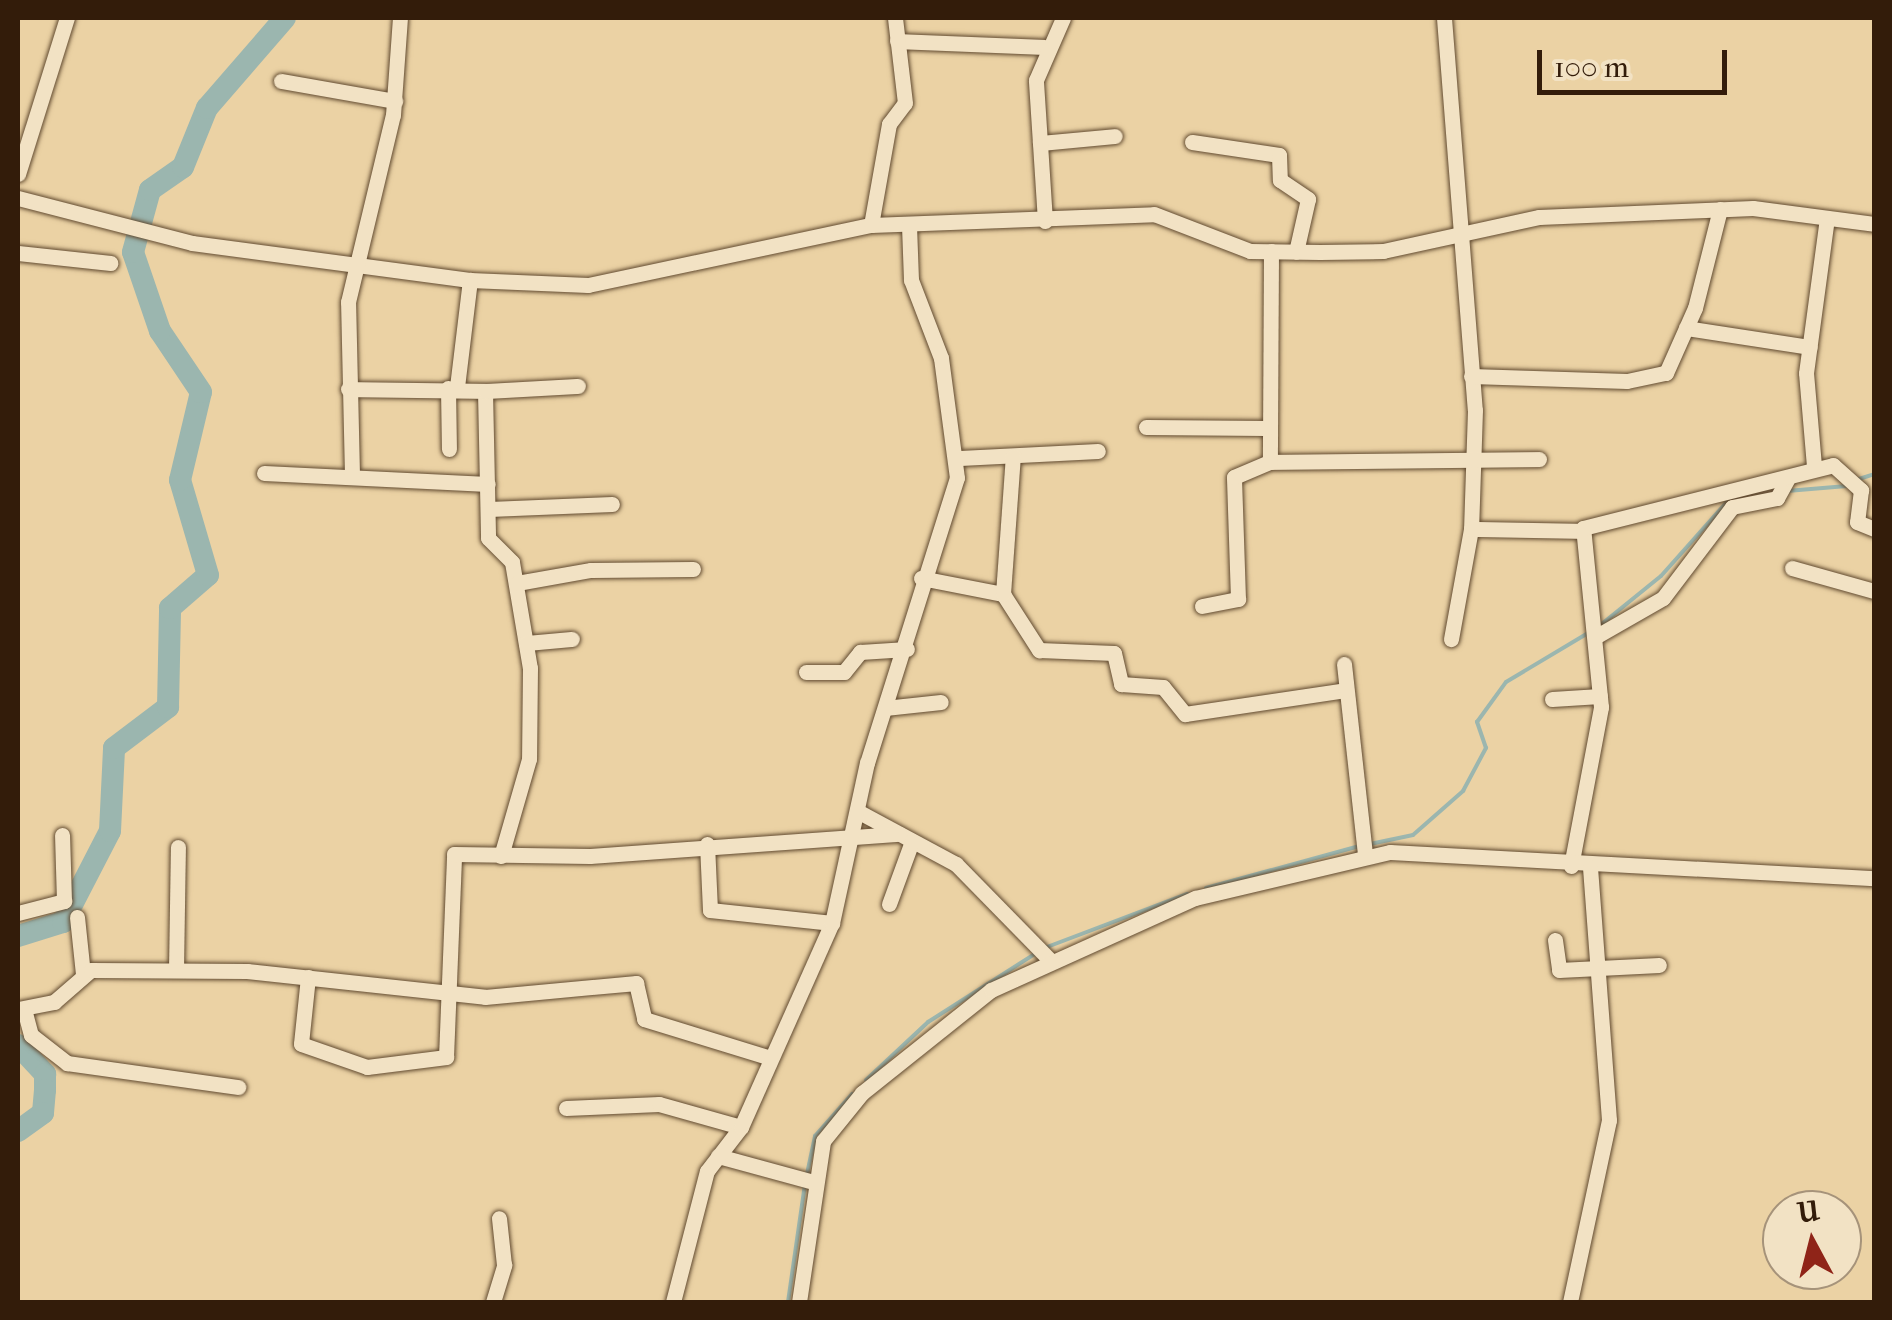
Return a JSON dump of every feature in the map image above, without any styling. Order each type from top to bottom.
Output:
[{"type":"street","points":[[18,174],[67,18]]},
{"type":"street","points":[[352,475],[348,388],[354,263],[395,101],[400,18]]},
{"type":"street","points":[[870,226],[889,124],[904,103],[895,18]]},
{"type":"street","points":[[1045,221],[1040,143],[1044,47],[1062,18]]},
{"type":"street","points":[[1444,18],[1446,114],[1467,225],[1473,462],[1471,529],[1451,639]]},
{"type":"street","points":[[896,41],[1044,47]]},
{"type":"street","points":[[281,81],[395,101]]},
{"type":"street","points":[[1040,143],[1115,136]]},
{"type":"street","points":[[1192,142],[1279,155],[1280,180],[1308,199],[1296,252]]},
{"type":"street","points":[[18,198],[149,232],[354,263],[470,280],[602,284],[798,234],[909,224],[1154,214],[1270,251],[1296,252],[1383,250],[1467,225],[1720,209],[1874,224]]},
{"type":"street","points":[[1471,376],[1654,378],[1686,328],[1720,209]]},
{"type":"street","points":[[1814,466],[1810,348],[1827,218]]},
{"type":"street","points":[[673,1302],[718,1156],[741,1126],[832,924],[885,708],[907,649],[921,578],[960,458],[941,358],[911,280],[909,224]]},
{"type":"street","points":[[1270,251],[1266,428],[1270,462]]},
{"type":"street","points":[[18,253],[110,263]]},
{"type":"street","points":[[449,449],[453,388],[470,280]]},
{"type":"street","points":[[1686,328],[1810,348]]},
{"type":"street","points":[[348,388],[486,391],[578,386]]},
{"type":"street","points":[[486,391],[491,544],[512,562],[526,643],[529,759],[501,856]]},
{"type":"street","points":[[1146,427],[1266,428]]},
{"type":"street","points":[[960,458],[1098,451]]},
{"type":"street","points":[[1014,456],[1003,594],[1038,650],[1114,653],[1121,684],[1163,686],[1185,714],[1345,690]]},
{"type":"street","points":[[1202,606],[1238,599],[1235,474],[1270,462],[1539,460]]},
{"type":"street","points":[[1471,529],[1580,531],[1786,486],[1814,466],[1849,471],[1860,490],[1855,516],[1874,529]]},
{"type":"street","points":[[264,473],[488,484]]},
{"type":"street","points":[[1594,633],[1664,598],[1740,493]]},
{"type":"street","points":[[488,510],[612,504]]},
{"type":"street","points":[[1571,866],[1600,696],[1580,531]]},
{"type":"street","points":[[1792,568],[1874,591]]},
{"type":"street","points":[[517,583],[592,570],[694,569]]},
{"type":"street","points":[[921,578],[1003,594]]},
{"type":"street","points":[[526,643],[572,640]]},
{"type":"street","points":[[806,672],[844,672],[854,654],[907,649]]},
{"type":"street","points":[[1344,664],[1364,848]]},
{"type":"street","points":[[1552,698],[1600,696]]},
{"type":"street","points":[[885,708],[941,702]]},
{"type":"street","points":[[859,812],[956,864],[1044,952]]},
{"type":"street","points":[[18,913],[64,901],[62,836]]},
{"type":"street","points":[[308,978],[299,1043],[367,1067],[451,1054],[448,862],[707,844],[906,838]]},
{"type":"street","points":[[889,904],[906,838]]},
{"type":"street","points":[[707,844],[710,910],[832,924]]},
{"type":"street","points":[[176,970],[178,847]]},
{"type":"street","points":[[799,1302],[808,1181],[822,1141],[862,1093],[956,1011],[1044,952],[1195,898],[1364,848],[1571,866],[1874,878]]},
{"type":"street","points":[[1570,1302],[1609,1120],[1594,967],[1590,867]]},
{"type":"street","points":[[77,917],[84,974]]},
{"type":"street","points":[[1554,940],[1560,970],[1660,965]]},
{"type":"street","points":[[238,1087],[67,1064],[31,1035],[20,1008],[54,1002],[84,974],[176,970],[452,990],[485,997],[636,982],[644,1019],[770,1058]]},
{"type":"street","points":[[566,1108],[659,1104],[741,1126]]},
{"type":"street","points":[[718,1156],[808,1181]]},
{"type":"street","points":[[493,1302],[504,1264],[498,1218]]},
{"type":"waterway","points":[[18,936],[63,922],[110,831],[114,748],[168,707],[170,608],[208,575],[180,480],[201,392],[160,331],[133,252],[150,190],[183,167],[207,108],[285,18]]},
{"type":"waterway","points":[[1859,479],[1874,474]]},
{"type":"waterway","points":[[1787,491],[1847,486]]},
{"type":"waterway","points":[[1598,627],[1661,576],[1727,502]]},
{"type":"waterway","points":[[1370,844],[1413,835],[1463,791],[1486,748],[1477,722],[1506,682],[1590,632]]},
{"type":"waterway","points":[[1206,888],[1360,846]]},
{"type":"waterway","points":[[1047,947],[1187,894]]},
{"type":"waterway","points":[[866,1080],[928,1022],[1038,952]]},
{"type":"waterway","points":[[18,1045],[45,1074],[43,1113],[18,1131]]},
{"type":"waterway","points":[[807,1174],[815,1136],[852,1094]]},
{"type":"waterway","points":[[788,1302],[805,1184]]}]
